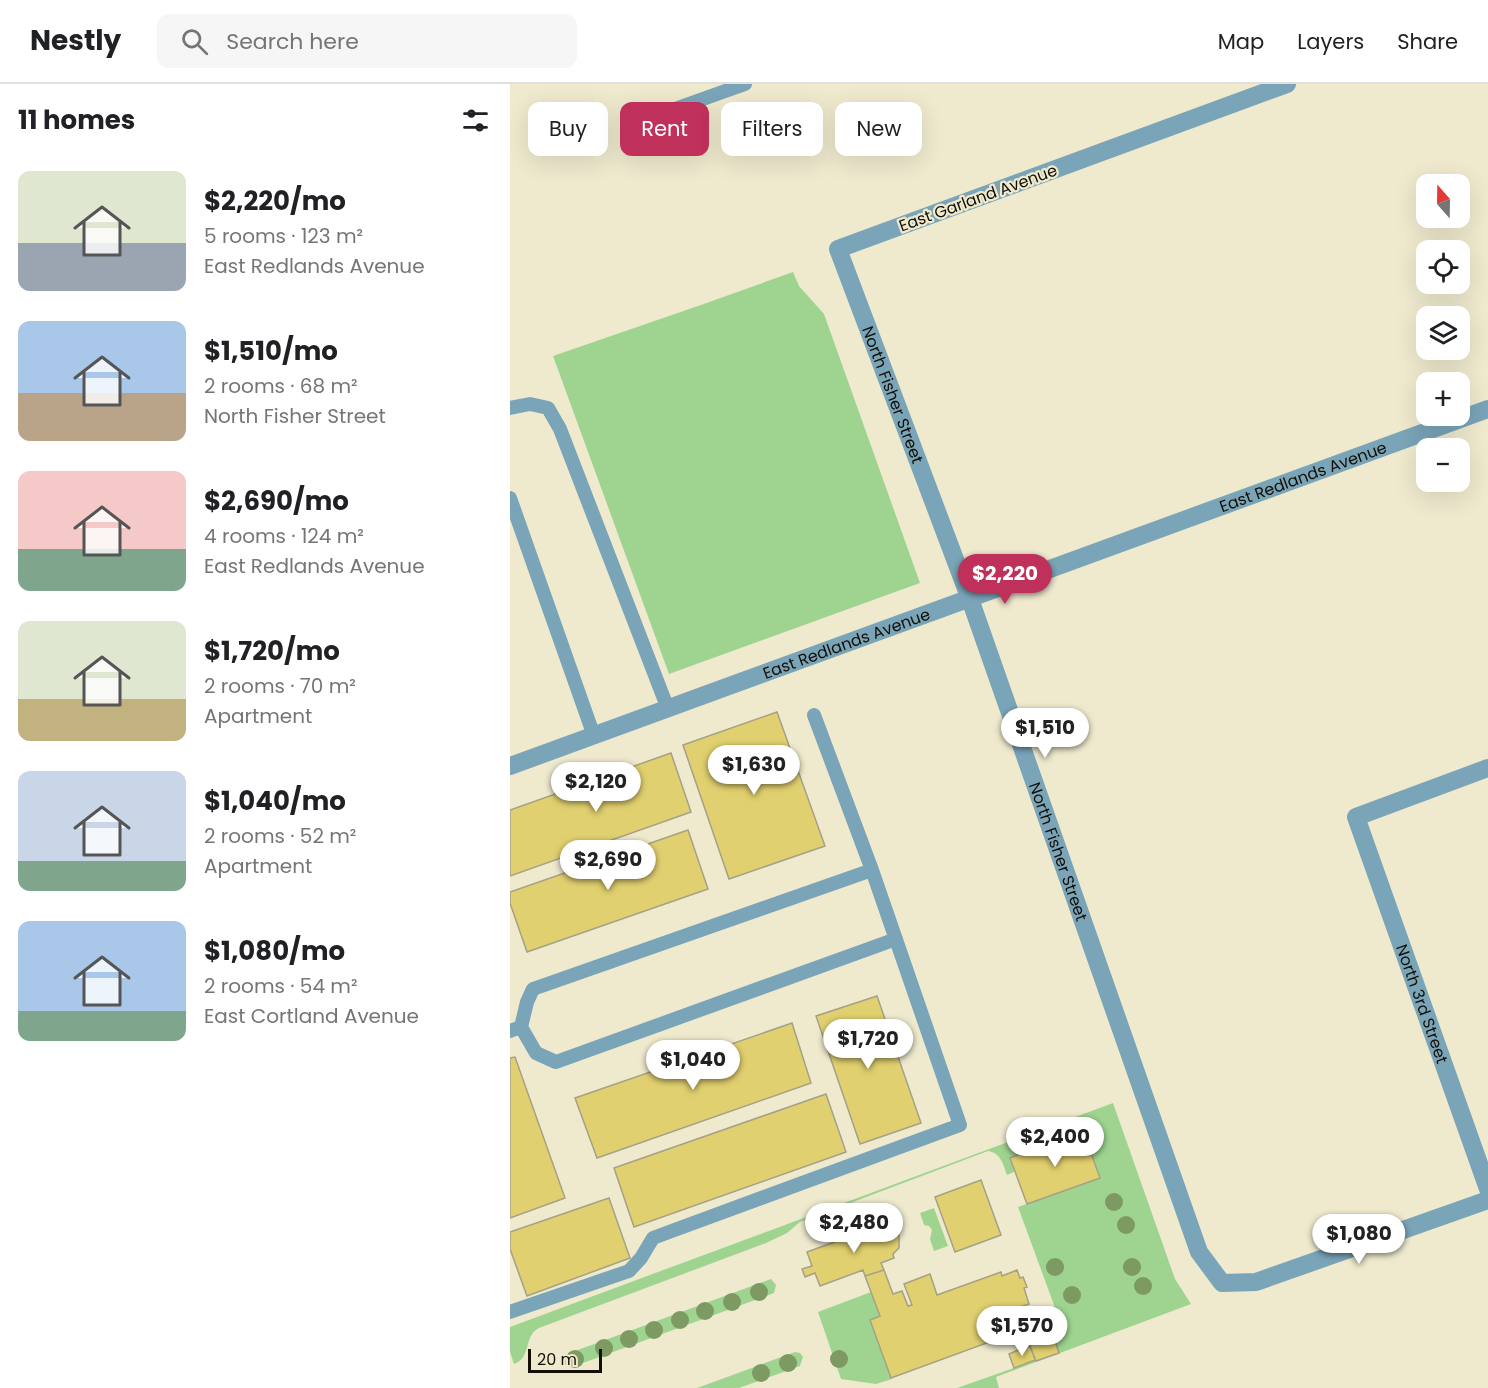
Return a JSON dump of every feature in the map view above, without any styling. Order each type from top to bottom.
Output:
[{"type":"street","name":"East Garland Avenue","points":[[838,249],[1287,84]]},
{"type":"street","name":"North Fisher Street","points":[[838,249],[970,599],[1199,1252],[1222,1283],[1256,1282],[1488,1200]]},
{"type":"street","name":"East Redlands Avenue","points":[[510,766],[1488,409]]},
{"type":"street","name":"North 3rd Street","points":[[1488,768],[1356,817],[1488,1189]]},
{"type":"lane","points":[[695,102],[745,84]]},
{"type":"lane","points":[[510,408],[530,404],[548,408],[560,429],[668,709]]},
{"type":"lane","points":[[510,498],[594,736]]},
{"type":"lane","points":[[510,1312],[629,1271],[641,1258],[653,1238],[960,1125],[872,870],[814,715]]},
{"type":"lane","points":[[872,870],[533,989],[515,1029],[536,1053],[556,1062],[896,939]]},
{"type":"green space","points":[[793,272],[799,286],[824,314],[920,583],[669,674],[553,356]]},
{"type":"green space","points":[[1113,1103],[1175,1279],[1191,1304],[996,1377],[999,1388],[957,1388],[1059,1352],[1048,1337],[1055,1322],[1054,1305],[1018,1207],[1100,1178],[1016,1171],[1007,1175],[999,1157],[988,1151],[800,1222],[787,1233],[766,1243],[539,1328],[531,1336],[523,1357],[514,1364],[510,1352],[510,1327]]},
{"type":"green space","points":[[934,1208],[948,1246],[934,1251],[930,1239],[932,1230],[929,1226],[924,1225],[920,1213]]},
{"type":"green space","points":[[771,1279],[776,1285],[774,1293],[572,1367],[567,1367],[564,1363],[567,1354]]},
{"type":"green space","points":[[871,1292],[880,1316],[870,1320],[892,1379],[876,1384],[841,1379],[818,1312]]},
{"type":"green space","points":[[795,1352],[800,1353],[803,1357],[800,1366],[739,1388],[697,1388]]},
{"type":"building","points":[[777,712],[825,846],[729,879],[683,745]]},
{"type":"building","points":[[671,753],[691,812],[510,876],[510,810]]},
{"type":"building","points":[[688,830],[708,889],[527,952],[510,903],[510,892]]},
{"type":"building","points":[[877,996],[921,1123],[860,1144],[816,1016]]},
{"type":"building","points":[[792,1023],[811,1083],[597,1158],[575,1098]]},
{"type":"building","points":[[515,1057],[565,1198],[510,1218],[510,1058]]},
{"type":"building","points":[[826,1094],[846,1152],[634,1227],[614,1168]]},
{"type":"building","points":[[1083,1131],[1100,1178],[1027,1204],[1010,1158]]},
{"type":"building","points":[[981,1180],[1001,1235],[955,1252],[935,1197]]},
{"type":"building","points":[[609,1198],[630,1258],[527,1296],[510,1249],[510,1232]]},
{"type":"building","points":[[866,1223],[868,1229],[882,1224],[884,1229],[892,1230],[899,1235],[899,1248],[893,1254],[894,1258],[881,1263],[884,1270],[865,1276],[863,1270],[820,1286],[815,1273],[805,1277],[802,1269],[812,1266],[807,1252],[851,1236],[848,1230]]},
{"type":"building","points":[[884,1270],[893,1294],[902,1291],[908,1306],[912,1305],[904,1284],[930,1274],[937,1295],[1001,1272],[1002,1276],[1017,1270],[1027,1287],[1024,1288],[1029,1304],[1014,1309],[1022,1330],[891,1378],[870,1320],[880,1316],[865,1276]]},
{"type":"building","points":[[1053,1335],[1059,1353],[1036,1361],[1029,1344]]},
{"type":"building","points":[[1030,1345],[1035,1360],[1014,1368],[1009,1354]]}]
